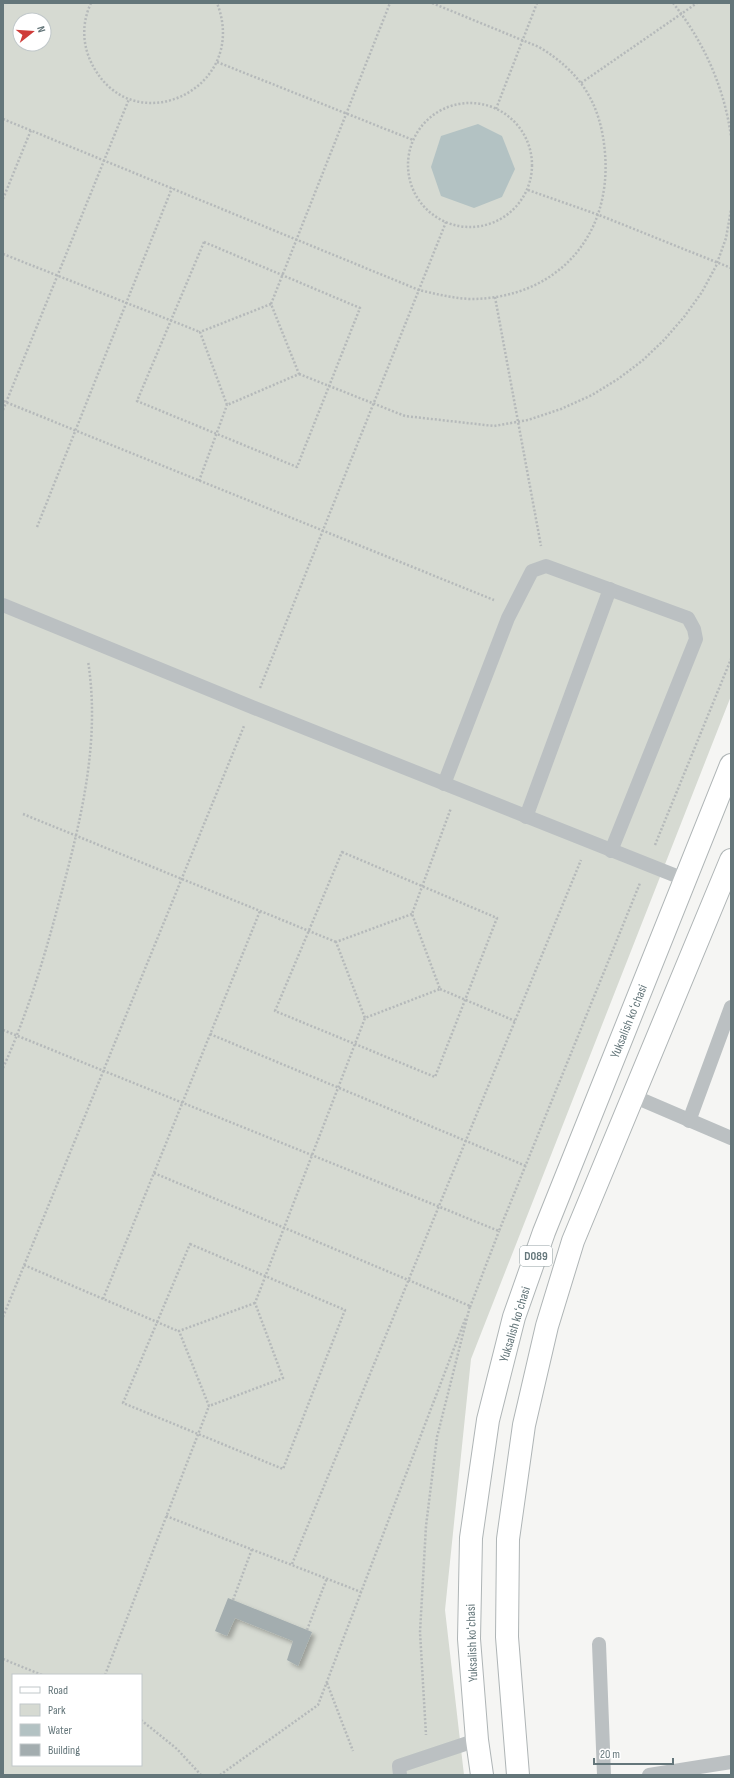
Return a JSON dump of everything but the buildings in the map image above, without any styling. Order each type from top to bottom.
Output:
[{"type":"main road","name":"Yuksalish koʻchasi","points":[[482,1775],[477,1740],[469,1638],[471,1538],[488,1420],[514,1317],[536,1254],[731,764]]},
{"type":"main road","name":"D089","points":[[518,1775],[507,1637],[508,1539],[524,1425],[547,1326],[573,1241],[731,860]]},
{"type":"lane","points":[[444,784],[512,609],[532,571],[546,566],[688,618],[694,629],[696,639],[611,851]]},
{"type":"lane","points":[[526,817],[610,589]]},
{"type":"lane","points":[[3,605],[458,790],[647,866],[684,879]]},
{"type":"lane","points":[[689,1121],[731,1007]]},
{"type":"lane","points":[[633,1096],[731,1138]]},
{"type":"lane","points":[[599,1644],[604,1775]]},
{"type":"lane","points":[[400,1775],[399,1766],[477,1740]]},
{"type":"lane","points":[[649,1775],[731,1762]]},
{"type":"path","points":[[89,3],[84,27],[84,42],[88,57],[95,70],[104,82],[115,92],[129,99],[158,103],[173,100],[187,94],[210,75],[218,62],[224,30],[217,3]]},
{"type":"path","points":[[299,374],[271,304],[390,3]]},
{"type":"path","points":[[3,119],[419,290],[444,296],[469,299],[495,297],[530,288],[546,280],[563,268],[578,253],[590,236],[599,215],[604,191],[606,164],[604,137],[599,118],[592,100],[581,83],[569,69],[555,57],[522,40],[432,3]]},
{"type":"path","points":[[496,109],[537,3]]},
{"type":"path","points":[[673,3],[698,39],[712,65],[722,92],[731,136]]},
{"type":"path","points":[[581,83],[697,3]]},
{"type":"path","points":[[218,62],[413,140]]},
{"type":"path","points":[[3,410],[4,402],[58,275],[129,99]]},
{"type":"path","points":[[466,103],[481,104],[496,109],[510,117],[521,129],[529,143],[533,158],[533,169],[528,190],[517,207],[501,220],[487,226],[474,228],[460,227],[446,222],[433,215],[422,205],[414,192],[409,178],[407,163],[413,140],[424,122],[436,112],[451,106],[466,103]]},
{"type":"path","points":[[3,200],[31,130]]},
{"type":"path","points":[[37,527],[172,188]]},
{"type":"path","points":[[528,190],[599,215],[731,268]]},
{"type":"path","points":[[227,405],[299,374],[405,416],[494,426],[518,422],[561,409],[592,395],[618,379],[642,361],[664,340],[684,317],[702,292],[718,262],[726,238],[731,210]]},
{"type":"path","points":[[3,1317],[252,707],[446,222]]},
{"type":"path","points":[[204,242],[283,275],[360,308],[297,467],[137,401],[204,242]]},
{"type":"path","points":[[3,254],[200,332],[271,304]]},
{"type":"path","points":[[495,297],[546,566]]},
{"type":"path","points":[[199,481],[227,405],[200,332]]},
{"type":"path","points":[[4,402],[76,430],[512,609]]},
{"type":"path","points":[[3,1068],[18,1036],[50,938],[77,835],[92,748],[93,690],[85,639]]},
{"type":"path","points":[[220,1775],[318,1705],[499,1231],[731,659]]},
{"type":"path","points":[[440,989],[412,914],[458,790]]},
{"type":"path","points":[[23,814],[336,942],[412,914]]},
{"type":"path","points":[[292,1564],[589,842]]},
{"type":"path","points":[[342,852],[422,886],[497,918],[435,1077],[275,1011],[342,852]]},
{"type":"path","points":[[103,1299],[260,911]]},
{"type":"path","points":[[208,1406],[283,1378],[255,1303],[366,1018],[336,942]]},
{"type":"path","points":[[366,1018],[440,989],[515,1021]]},
{"type":"path","points":[[3,1030],[499,1231]]},
{"type":"path","points":[[210,1034],[526,1166]]},
{"type":"path","points":[[154,1173],[470,1306]]},
{"type":"path","points":[[190,1244],[265,1276],[345,1310],[283,1469],[123,1403],[190,1244]]},
{"type":"path","points":[[24,1266],[179,1331],[255,1303]]},
{"type":"path","points":[[428,1756],[420,1632],[426,1526],[437,1437],[470,1306]]},
{"type":"path","points":[[105,1674],[208,1406],[179,1331]]},
{"type":"path","points":[[166,1516],[361,1592]]},
{"type":"path","points":[[233,1600],[252,1549]]},
{"type":"path","points":[[307,1630],[327,1578]]},
{"type":"path","points":[[3,1659],[40,1674]]},
{"type":"path","points":[[327,1683],[353,1751]]},
{"type":"path","points":[[142,1721],[177,1748],[201,1775]]},
{"type":"green space","points":[[3,3],[731,3],[731,696],[471,1359],[445,1610],[464,1775],[3,1775]]},
{"type":"water","points":[[478,124],[502,136],[515,169],[502,197],[474,208],[441,196],[431,167],[441,136]]}]
